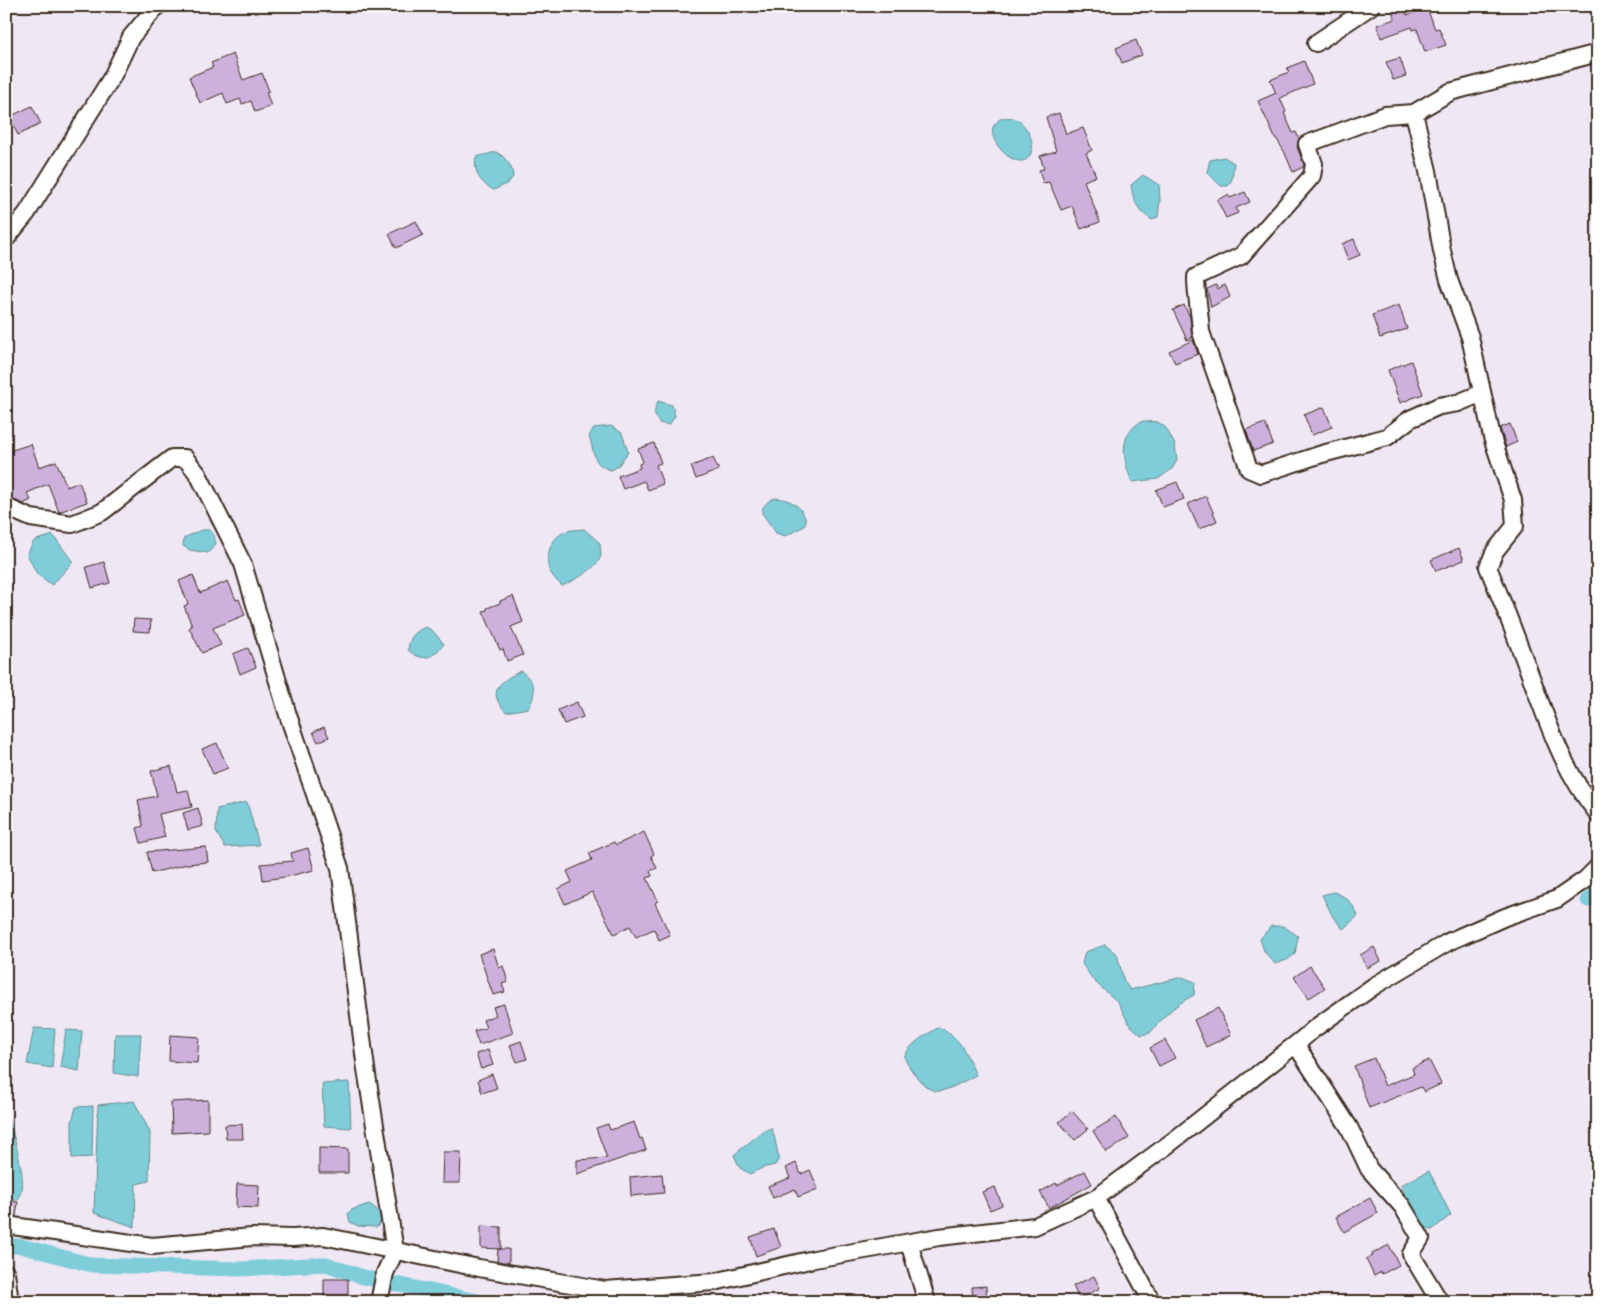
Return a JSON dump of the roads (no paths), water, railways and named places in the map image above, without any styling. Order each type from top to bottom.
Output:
[{"type":"street","points":[[6,239],[27,213],[112,77],[131,37],[157,6]]},
{"type":"street","points":[[1316,43],[1371,6]]},
{"type":"street","points":[[1482,393],[1458,403],[1439,406],[1410,419],[1387,437],[1322,454],[1261,474],[1249,469],[1201,332],[1196,296],[1196,276],[1241,256],[1312,176],[1314,164],[1307,144],[1385,116],[1414,113],[1450,92],[1598,53]]},
{"type":"street","points":[[1414,113],[1428,171],[1444,261],[1470,337],[1492,438],[1513,500],[1515,526],[1495,551],[1488,567],[1553,738],[1582,794],[1598,814]]},
{"type":"street","points":[[6,507],[31,518],[72,524],[102,512],[172,458],[184,458],[198,474],[243,564],[288,715],[340,868],[366,1068],[395,1250],[385,1273],[379,1301]]},
{"type":"street","points":[[6,1225],[152,1246],[252,1237],[293,1238],[324,1236],[479,1268],[605,1290],[714,1282],[814,1259],[1035,1226],[1096,1198],[1173,1141],[1315,1028],[1374,986],[1448,942],[1505,917],[1557,899],[1586,879],[1598,867]]},
{"type":"street","points":[[1296,1045],[1348,1127],[1369,1169],[1402,1206],[1421,1238],[1411,1254],[1440,1302]]},
{"type":"street","points":[[1096,1198],[1152,1302]]},
{"type":"street","points":[[911,1246],[925,1294]]},
{"type":"street","points":[[6,1273],[10,1302]]},
{"type":"water","points":[[1001,118],[1017,120],[1030,135],[1032,149],[1029,157],[1023,161],[1008,156],[996,143],[993,127]]},
{"type":"water","points":[[496,152],[508,163],[513,177],[508,183],[494,190],[485,185],[479,177],[475,163],[476,157]]},
{"type":"water","points":[[1224,157],[1234,163],[1232,179],[1228,186],[1221,186],[1207,172],[1210,160]]},
{"type":"water","points":[[1143,175],[1159,185],[1158,217],[1152,220],[1140,209],[1132,191],[1131,185]]},
{"type":"water","points":[[658,401],[672,405],[675,416],[669,425],[659,423],[656,417],[655,410]]},
{"type":"water","points":[[1143,421],[1158,422],[1166,428],[1175,445],[1177,460],[1172,469],[1158,479],[1132,482],[1126,465],[1124,448],[1129,432]]},
{"type":"water","points":[[611,426],[622,433],[628,452],[618,466],[612,470],[601,465],[595,458],[589,436],[594,428]]},
{"type":"water","points":[[775,498],[786,500],[799,507],[806,521],[803,527],[785,536],[776,533],[762,513],[766,504]]},
{"type":"water","points":[[584,529],[600,543],[601,555],[596,565],[585,574],[562,586],[549,570],[549,550],[557,537],[563,532]]},
{"type":"water","points":[[201,530],[210,530],[214,535],[216,544],[208,553],[190,550],[183,546],[184,538]]},
{"type":"water","points":[[53,535],[73,562],[52,585],[37,574],[27,554],[34,541]]},
{"type":"water","points":[[425,627],[432,630],[444,644],[436,653],[423,658],[408,650],[413,636]]},
{"type":"water","points":[[521,671],[532,683],[534,688],[533,697],[528,708],[506,712],[499,704],[496,694],[497,689],[503,681]]},
{"type":"water","points":[[247,802],[259,845],[225,847],[216,832],[217,809]]},
{"type":"water","points":[[1334,892],[1349,901],[1358,916],[1343,929],[1333,917],[1322,895]]},
{"type":"water","points":[[1271,926],[1283,926],[1298,936],[1295,954],[1287,960],[1275,964],[1264,951],[1260,939]]},
{"type":"water","points":[[1105,945],[1117,954],[1124,981],[1130,990],[1182,977],[1195,982],[1194,995],[1170,1011],[1150,1033],[1141,1035],[1129,1024],[1118,1002],[1094,981],[1082,964],[1085,952]]},
{"type":"water","points":[[939,1027],[958,1041],[976,1075],[951,1088],[936,1091],[921,1082],[904,1057],[914,1043]]},
{"type":"water","points":[[34,1028],[55,1029],[52,1068],[27,1064]]},
{"type":"water","points":[[66,1030],[82,1031],[79,1071],[60,1067]]},
{"type":"water","points":[[115,1034],[141,1034],[138,1077],[114,1073]]},
{"type":"water","points":[[349,1082],[351,1128],[324,1126],[322,1084]]},
{"type":"water","points":[[134,1101],[150,1132],[149,1181],[136,1184],[135,1227],[94,1213],[98,1105]]},
{"type":"water","points":[[93,1106],[92,1157],[72,1158],[72,1122],[76,1107]]},
{"type":"water","points":[[6,1120],[9,1121],[14,1136],[22,1175],[23,1183],[18,1200],[6,1199]]},
{"type":"water","points":[[771,1128],[779,1159],[775,1165],[762,1168],[750,1174],[740,1168],[734,1155],[762,1132]]},
{"type":"water","points":[[1429,1171],[1451,1215],[1432,1230],[1420,1226],[1401,1185]]},
{"type":"water","points":[[369,1204],[380,1214],[381,1220],[377,1227],[358,1226],[350,1222],[348,1214],[351,1210]]},
{"type":"waterway","points":[[1588,900],[1598,893]]},
{"type":"waterway","points":[[6,1246],[21,1246],[92,1265],[241,1269],[326,1264],[363,1277],[482,1302]]}]
